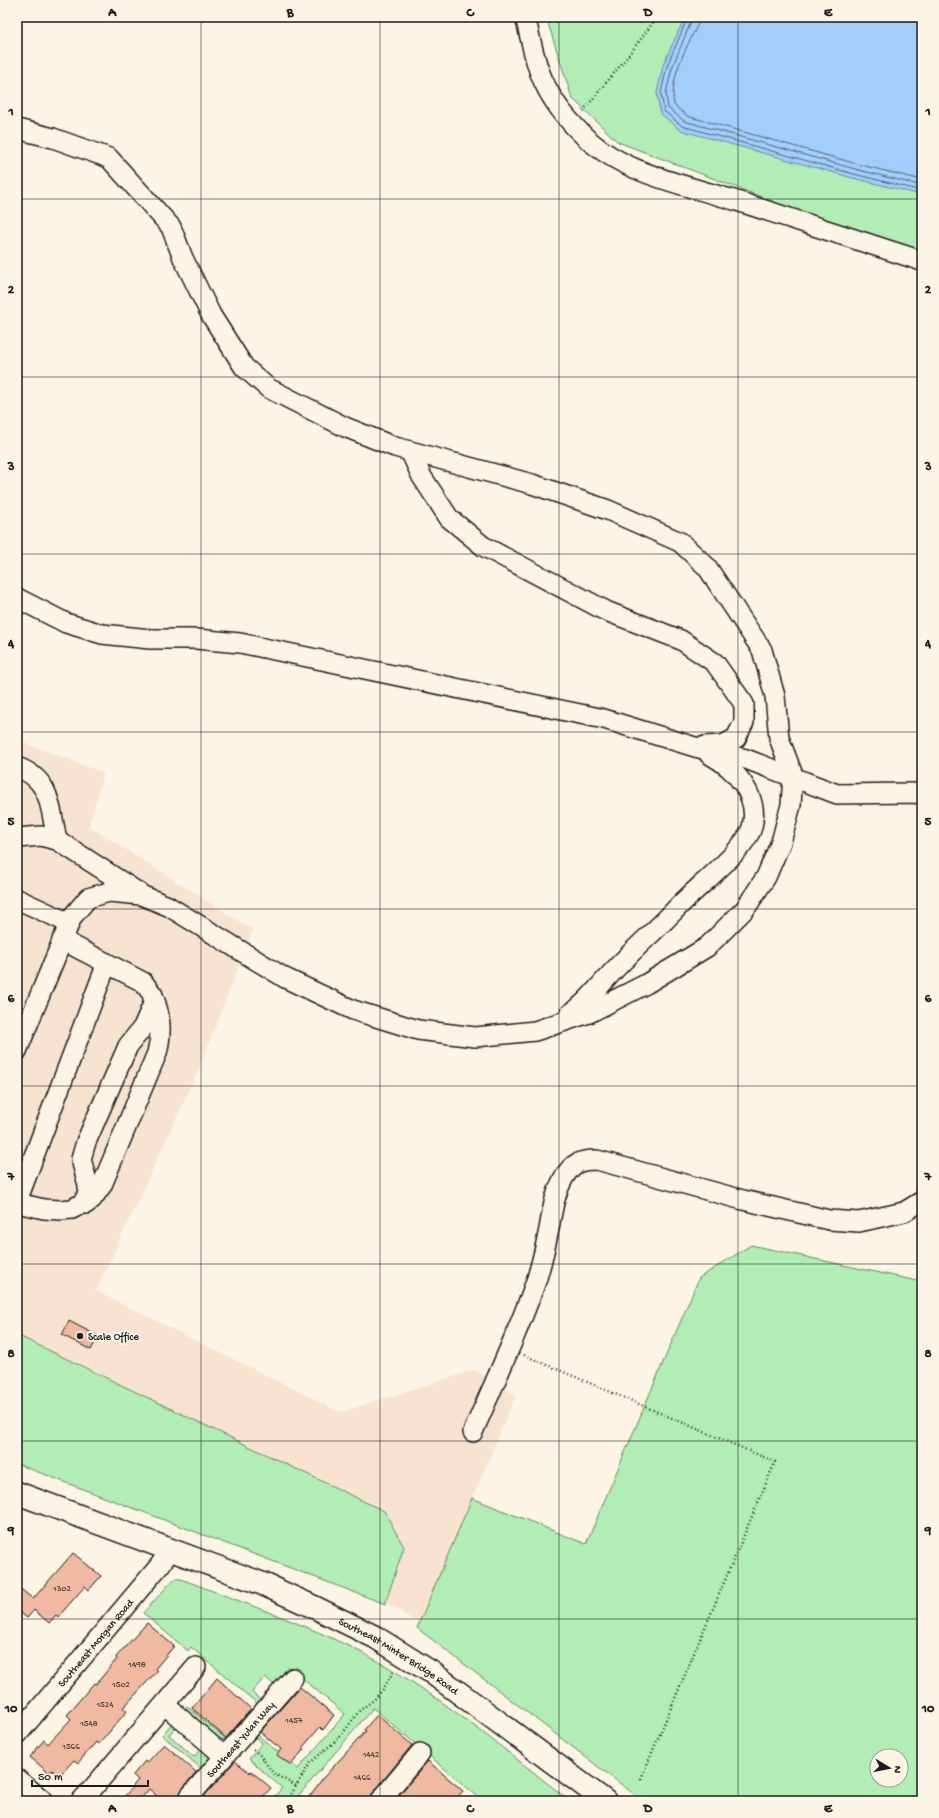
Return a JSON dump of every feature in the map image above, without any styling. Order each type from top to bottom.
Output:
[{"type":"main road","name":"Southeast Minter Bridge Road","points":[[17,1493],[171,1549],[289,1595],[344,1622],[403,1654],[431,1672],[605,1801]]},
{"type":"street","points":[[525,17],[540,73],[556,102],[579,131],[602,150],[629,165],[674,184],[735,200],[922,261]]},
{"type":"street","points":[[17,128],[54,138],[109,158],[171,227],[183,258],[211,315],[244,367],[268,388],[345,426],[395,447],[532,484],[608,510],[680,542],[707,567],[762,650],[775,696],[779,738],[793,775],[792,805],[781,842],[766,877],[745,909],[707,947],[653,980],[589,1013],[535,1031],[475,1037],[418,1030],[353,1010],[285,978],[168,906],[141,895],[57,840],[41,836],[17,838]]},
{"type":"street","points":[[410,451],[422,477],[448,518],[483,546],[606,611],[682,640],[715,662],[744,704],[744,722],[736,738],[723,745],[695,747]]},
{"type":"street","points":[[17,598],[66,623],[102,634],[150,639],[196,639],[240,643],[604,719],[695,747],[746,759],[793,775],[838,794],[922,794]]},
{"type":"street","points":[[554,1024],[572,1013],[590,997],[632,952],[742,845],[752,828],[753,813],[748,792],[736,774],[718,758],[695,747]]},
{"type":"street","points":[[17,767],[28,771],[42,783],[49,799],[57,840]]},
{"type":"street","points":[[17,1051],[72,916],[88,898],[109,892],[141,895]]},
{"type":"street","points":[[17,898],[69,923]]},
{"type":"street","points":[[62,940],[107,963],[143,982],[153,995],[159,1014],[161,1039],[157,1053],[102,1185],[92,1200],[84,1205],[72,1209],[60,1210],[44,1209],[17,1202],[107,963]]},
{"type":"street","points":[[72,1209],[83,1203],[88,1193],[88,1186],[81,1159],[86,1142],[128,1046],[143,1027],[149,1016],[153,1004],[153,995]]},
{"type":"street","points":[[472,1432],[509,1349],[537,1277],[548,1235],[553,1205],[563,1180],[572,1166],[583,1160],[597,1160],[743,1200],[828,1220],[859,1222],[904,1212],[922,1201]]},
{"type":"street","name":"Southeast Morgan Road","points":[[17,1735],[157,1568],[171,1549]]},
{"type":"street","points":[[81,1801],[165,1705],[196,1667]]},
{"type":"street","name":"Southeast Yulan Way","points":[[189,1801],[190,1796],[293,1678]]},
{"type":"street","points":[[165,1705],[224,1756]]},
{"type":"street","points":[[380,1801],[420,1753]]},
{"type":"street","points":[[17,1778],[44,1801]]},
{"type":"path","points":[[573,123],[598,90],[628,56],[657,17]]},
{"type":"path","points":[[509,1349],[776,1462],[640,1781]]},
{"type":"path","points":[[287,1801],[310,1763],[340,1737],[360,1710],[374,1700],[384,1688],[403,1654]]},
{"type":"path","points":[[240,1738],[259,1754],[273,1773],[296,1786]]},
{"type":"shaded area","points":[[17,740],[104,773],[89,826],[253,930],[199,1069],[96,1291],[340,1412],[475,1370],[516,1395],[419,1624],[399,1610],[385,1604],[404,1547],[384,1511],[17,1335]]},
{"type":"green space","points":[[546,17],[922,17],[922,252],[866,237],[618,142],[572,98]]},
{"type":"green space","points":[[751,1245],[922,1282],[922,1801],[643,1801],[417,1628],[472,1498],[586,1544],[699,1278]]},
{"type":"green space","points":[[17,1335],[384,1511],[404,1547],[385,1604],[17,1464]]},
{"type":"green space","points":[[174,1579],[181,1579],[279,1616],[327,1636],[374,1659],[400,1674],[450,1708],[570,1801],[483,1801],[373,1708],[294,1801],[271,1801],[282,1788],[249,1759],[262,1743],[254,1736],[254,1732],[298,1769],[345,1714],[290,1668],[277,1684],[273,1684],[265,1677],[252,1692],[260,1700],[259,1705],[191,1647],[188,1651],[143,1613]]},
{"type":"green space","points":[[187,1706],[227,1740],[219,1739],[184,1710]]},
{"type":"green space","points":[[173,1722],[176,1726],[169,1735],[194,1757],[202,1748],[210,1756],[210,1759],[203,1770],[162,1735]]},
{"type":"water","points":[[685,17],[922,17],[922,195],[853,178],[680,130],[660,113],[657,93],[663,65]]},
{"type":"building","name":"Scale Office","points":[[69,1321],[98,1336],[91,1350],[62,1335]]},
{"type":"building","points":[[73,1553],[101,1576],[89,1590],[85,1586],[58,1617],[56,1615],[49,1623],[34,1610],[27,1618],[17,1610],[17,1586],[33,1599]]},
{"type":"building","points":[[147,1623],[174,1646],[155,1669],[157,1671],[123,1708],[127,1711],[99,1744],[96,1742],[78,1763],[74,1760],[59,1776],[52,1770],[49,1773],[30,1757],[44,1740],[48,1744],[71,1719],[67,1715],[94,1683],[96,1684],[117,1659],[116,1657]]},
{"type":"building","points":[[217,1678],[251,1709],[226,1738],[192,1708]]},
{"type":"building","points":[[300,1687],[334,1715],[323,1730],[320,1727],[302,1748],[304,1749],[291,1765],[277,1755],[281,1749],[260,1732]]},
{"type":"building","points":[[377,1715],[412,1745],[372,1794],[369,1801],[306,1801],[323,1778],[366,1731],[364,1730]]},
{"type":"building","points":[[164,1744],[196,1772],[182,1789],[178,1801],[163,1801],[149,1789],[139,1801],[121,1801],[138,1780],[133,1775],[145,1761],[147,1763]]},
{"type":"building","points":[[235,1761],[250,1773],[251,1771],[271,1788],[259,1801],[200,1801]]},
{"type":"building","points":[[428,1761],[463,1791],[454,1801],[394,1801]]},
{"type":"place","name":"Scale Office","points":[[80,1336]]}]
